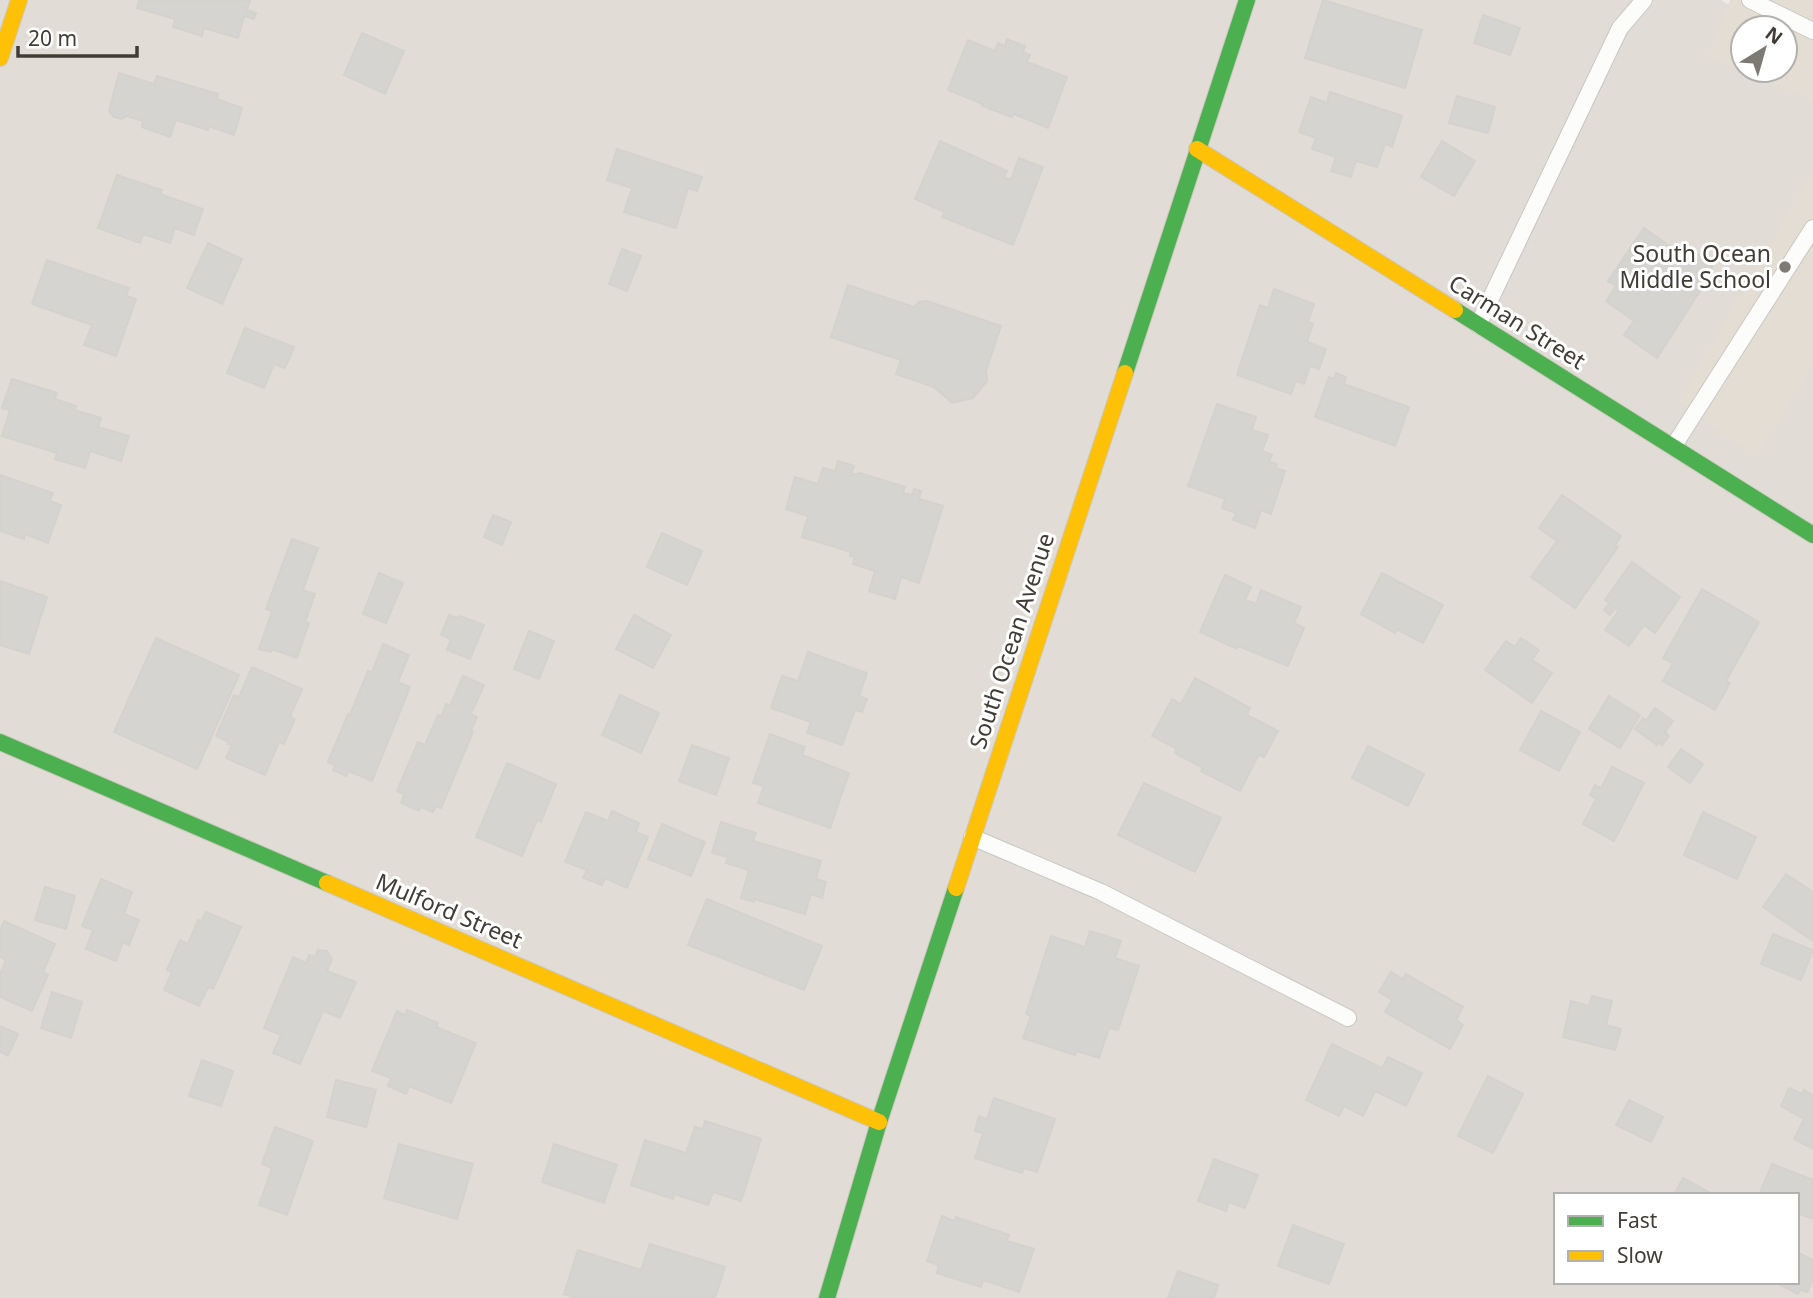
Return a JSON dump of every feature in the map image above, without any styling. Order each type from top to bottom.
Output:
[{"type":"street","points":[[0,58],[19,0]]},
{"type":"street","name":"South Ocean Avenue","points":[[827,1298],[880,1122],[972,837],[1247,0]]},
{"type":"street","name":"Carman Street","points":[[1197,149],[1813,535]]},
{"type":"street","name":"Mulford Street","points":[[0,742],[880,1122]]},
{"type":"lane","points":[[1478,325],[1620,28],[1644,0]]},
{"type":"lane","points":[[1750,0],[1813,31]]},
{"type":"lane","points":[[1673,447],[1813,228]]},
{"type":"lane","points":[[972,837],[1101,892],[1348,1018]]},
{"type":"shaded area","points":[[0,0],[1721,0],[1743,14],[1729,14],[1729,84],[1799,84],[1799,64],[1813,58],[1813,1298],[0,1298]]},
{"type":"shaded area","points":[[1730,0],[1813,0],[1813,101],[1773,84],[1799,84],[1799,14],[1729,14],[1729,65],[1708,56]]},
{"type":"shaded area","name":"South Ocean Middle School","points":[[1813,170],[1813,363],[1757,458],[1679,401]]},
{"type":"building","points":[[139,0],[245,0],[250,1],[247,10],[256,13],[254,19],[244,16],[238,38],[204,28],[202,36],[173,27],[175,19],[137,8]]},
{"type":"building","points":[[1323,0],[1422,30],[1405,88],[1305,58]]},
{"type":"building","points":[[1483,15],[1520,28],[1510,55],[1474,43]]},
{"type":"building","points":[[362,33],[404,51],[385,94],[344,75]]},
{"type":"building","points":[[1007,39],[1025,46],[1023,52],[1030,55],[1027,62],[1067,77],[1048,128],[1014,114],[1012,117],[982,106],[983,104],[948,90],[968,40],[995,51],[998,43],[1005,46]]},
{"type":"building","points":[[119,73],[154,84],[157,76],[218,94],[217,99],[242,108],[234,135],[209,126],[208,130],[176,120],[170,137],[142,127],[143,121],[127,116],[122,119],[114,117],[109,111]]},
{"type":"building","points":[[1330,92],[1402,116],[1392,147],[1385,144],[1377,167],[1356,161],[1351,177],[1331,171],[1336,157],[1312,149],[1316,138],[1299,132],[1311,97],[1327,103]]},
{"type":"building","points":[[1457,96],[1495,107],[1488,133],[1449,123]]},
{"type":"building","points":[[940,141],[1007,171],[1004,177],[1011,180],[1019,158],[1043,167],[1013,245],[942,217],[945,212],[915,199]]},
{"type":"building","points":[[1442,141],[1475,161],[1454,196],[1421,177]]},
{"type":"building","points":[[617,149],[702,177],[697,191],[688,188],[676,228],[624,212],[632,188],[607,180]]},
{"type":"building","points":[[117,175],[162,190],[160,194],[203,209],[194,235],[175,228],[170,243],[143,234],[140,243],[98,228]]},
{"type":"building","points":[[1644,228],[1681,254],[1693,251],[1712,264],[1712,272],[1657,358],[1624,335],[1634,321],[1606,301],[1616,286],[1608,281]]},
{"type":"building","points":[[208,243],[242,259],[222,304],[187,288]]},
{"type":"building","points":[[622,249],[641,256],[627,291],[609,284]]},
{"type":"building","points":[[47,260],[129,288],[126,296],[136,299],[116,356],[84,345],[92,325],[32,304]]},
{"type":"building","points":[[848,285],[914,307],[919,302],[927,301],[1001,326],[986,371],[987,381],[973,398],[952,403],[934,387],[896,374],[901,360],[831,337]]},
{"type":"building","points":[[1274,289],[1314,304],[1308,322],[1313,324],[1307,342],[1326,349],[1319,369],[1310,366],[1304,384],[1296,381],[1291,394],[1237,375],[1260,305],[1268,308]]},
{"type":"building","points":[[245,328],[294,347],[285,368],[274,364],[264,388],[227,373]]},
{"type":"building","points":[[1336,373],[1346,377],[1344,384],[1409,407],[1395,446],[1315,417],[1329,377],[1334,379]]},
{"type":"building","points":[[12,379],[57,393],[55,399],[76,406],[74,410],[101,418],[98,427],[129,436],[121,461],[90,451],[85,468],[55,459],[57,453],[2,436],[10,410],[2,408]]},
{"type":"building","points":[[1217,404],[1256,417],[1252,430],[1268,435],[1262,451],[1272,455],[1269,462],[1277,464],[1276,468],[1285,471],[1271,514],[1261,510],[1255,528],[1233,520],[1236,513],[1222,508],[1225,499],[1188,486]]},
{"type":"building","points":[[838,461],[854,466],[851,475],[860,473],[905,487],[903,493],[912,495],[914,489],[921,491],[919,499],[943,506],[919,583],[901,577],[895,599],[869,591],[875,571],[853,564],[855,557],[850,556],[851,552],[802,537],[808,516],[786,509],[795,477],[818,484],[823,468],[835,471]]},
{"type":"building","points":[[0,475],[53,493],[50,501],[61,505],[48,543],[25,534],[24,539],[0,531]]},
{"type":"building","points":[[1562,495],[1621,536],[1615,545],[1618,547],[1575,608],[1531,577],[1557,541],[1539,528]]},
{"type":"building","points":[[493,515],[511,522],[502,545],[484,537]]},
{"type":"building","points":[[662,533],[702,551],[687,585],[647,567]]},
{"type":"building","points":[[292,539],[318,548],[303,590],[315,594],[297,658],[272,649],[271,652],[259,649],[272,611],[266,609]]},
{"type":"building","points":[[1632,562],[1680,597],[1655,633],[1644,625],[1629,646],[1605,630],[1619,610],[1615,608],[1610,615],[1604,610],[1609,603],[1605,600]]},
{"type":"building","points":[[379,573],[403,583],[386,623],[363,614]]},
{"type":"building","points":[[1382,573],[1443,605],[1423,643],[1396,629],[1395,633],[1361,614]]},
{"type":"building","points":[[1225,575],[1251,587],[1245,600],[1256,604],[1261,590],[1301,607],[1294,623],[1304,628],[1288,666],[1238,646],[1237,649],[1200,632]]},
{"type":"building","points":[[0,581],[47,597],[29,654],[0,645]]},
{"type":"building","points":[[1702,589],[1759,622],[1726,681],[1730,683],[1715,710],[1663,681],[1673,663],[1663,658]]},
{"type":"building","points":[[449,615],[484,625],[470,659],[447,650],[451,639],[441,635]]},
{"type":"building","points":[[634,615],[671,635],[653,668],[616,649]]},
{"type":"building","points":[[529,631],[554,641],[539,679],[514,669]]},
{"type":"building","points":[[156,638],[239,675],[197,769],[114,732]]},
{"type":"building","points":[[1521,638],[1539,650],[1532,660],[1552,673],[1532,703],[1485,670],[1506,641],[1515,647]]},
{"type":"building","points":[[383,644],[409,655],[398,682],[410,687],[372,781],[349,771],[346,776],[333,770],[335,765],[328,762],[368,671],[372,672]]},
{"type":"building","points":[[808,652],[867,673],[859,696],[867,699],[862,712],[855,710],[842,745],[807,733],[811,722],[771,708],[782,676],[798,681]]},
{"type":"building","points":[[252,667],[302,689],[290,717],[295,719],[284,744],[279,742],[265,775],[226,758],[232,745],[216,736],[234,695],[239,697]]},
{"type":"building","points":[[463,676],[484,685],[471,714],[477,717],[471,731],[473,732],[441,808],[436,806],[433,812],[421,807],[419,811],[401,803],[404,794],[397,791],[418,742],[425,745],[438,715],[441,717],[446,704],[450,706]]},
{"type":"building","points":[[1195,678],[1250,708],[1247,715],[1278,731],[1264,757],[1259,754],[1240,791],[1201,771],[1203,768],[1175,753],[1176,748],[1152,736],[1172,699],[1181,704]]},
{"type":"building","points":[[620,695],[659,713],[641,753],[602,735]]},
{"type":"building","points":[[1609,696],[1640,715],[1620,748],[1589,729]]},
{"type":"building","points":[[1655,708],[1673,721],[1665,732],[1669,736],[1662,745],[1659,742],[1657,745],[1635,729],[1643,718],[1646,721]]},
{"type":"building","points":[[1541,711],[1580,732],[1559,771],[1520,750]]},
{"type":"building","points":[[770,734],[805,747],[802,755],[849,773],[830,828],[758,803],[764,786],[753,783]]},
{"type":"building","points":[[692,745],[729,758],[716,795],[679,781]]},
{"type":"building","points":[[1368,746],[1424,774],[1408,806],[1352,778]]},
{"type":"building","points":[[1681,749],[1703,764],[1690,783],[1668,767]]},
{"type":"building","points":[[507,763],[556,784],[541,822],[537,820],[522,856],[476,837]]},
{"type":"building","points":[[1612,767],[1644,783],[1614,841],[1583,824],[1596,799],[1590,795],[1595,785],[1601,788]]},
{"type":"building","points":[[1144,783],[1221,818],[1195,872],[1118,835]]},
{"type":"building","points":[[612,811],[639,823],[636,832],[648,837],[627,888],[605,878],[602,885],[583,878],[587,870],[565,862],[586,812],[608,821]]},
{"type":"building","points":[[1703,812],[1756,837],[1737,879],[1684,855]]},
{"type":"building","points":[[721,822],[756,833],[753,841],[821,861],[816,879],[826,882],[822,898],[811,894],[805,914],[754,899],[754,902],[741,898],[749,870],[726,863],[728,857],[712,853]]},
{"type":"building","points":[[662,824],[705,842],[691,876],[648,859]]},
{"type":"building","points":[[1786,874],[1813,892],[1813,941],[1763,907]]},
{"type":"building","points":[[101,879],[132,892],[124,914],[139,920],[129,945],[123,942],[116,961],[86,949],[93,930],[82,926]]},
{"type":"building","points":[[45,887],[75,896],[66,929],[35,920]]},
{"type":"building","points":[[707,899],[822,946],[804,990],[688,945]]},
{"type":"building","points":[[206,912],[241,927],[213,989],[208,987],[199,1006],[164,990],[172,972],[167,970],[180,940],[188,944],[198,920],[201,922]]},
{"type":"building","points":[[4,921],[55,944],[43,972],[48,975],[32,1011],[0,997],[0,974],[6,960],[0,957],[0,930]]},
{"type":"building","points":[[1090,931],[1121,941],[1115,958],[1139,966],[1118,1030],[1109,1028],[1099,1058],[1077,1051],[1075,1055],[1023,1038],[1031,1016],[1026,1014],[1051,936],[1085,947]]},
{"type":"building","points":[[1773,934],[1813,950],[1801,980],[1761,964]]},
{"type":"building","points":[[318,950],[327,951],[332,959],[327,971],[356,982],[340,1018],[323,1011],[300,1064],[273,1053],[281,1035],[264,1028],[293,957],[306,963],[309,955],[315,957]]},
{"type":"building","points":[[1391,972],[1403,979],[1406,974],[1463,1007],[1456,1020],[1463,1025],[1450,1049],[1385,1012],[1392,1000],[1379,992]]},
{"type":"building","points":[[52,992],[82,1002],[71,1038],[41,1028]]},
{"type":"building","points":[[1592,996],[1612,1001],[1606,1025],[1621,1029],[1615,1050],[1563,1037],[1571,1001],[1589,1006]]},
{"type":"building","points":[[407,1010],[438,1023],[436,1027],[476,1043],[451,1103],[409,1086],[406,1094],[388,1086],[391,1078],[372,1071],[397,1011],[405,1015]]},
{"type":"building","points":[[0,1026],[18,1034],[8,1056],[0,1052]]},
{"type":"building","points":[[1332,1044],[1382,1068],[1388,1057],[1422,1073],[1406,1106],[1375,1091],[1363,1116],[1344,1106],[1339,1116],[1306,1100]]},
{"type":"building","points":[[202,1060],[233,1071],[221,1106],[189,1096]]},
{"type":"building","points":[[1488,1076],[1523,1094],[1493,1153],[1458,1136]]},
{"type":"building","points":[[336,1080],[376,1090],[366,1127],[327,1117]]},
{"type":"building","points":[[1789,1088],[1802,1094],[1804,1090],[1813,1095],[1813,1149],[1794,1139],[1804,1119],[1781,1106]]},
{"type":"building","points":[[994,1098],[1055,1119],[1037,1172],[1024,1168],[1022,1173],[975,1158],[983,1133],[975,1131],[979,1116],[987,1119]]},
{"type":"building","points":[[1629,1100],[1663,1117],[1651,1142],[1616,1125]]},
{"type":"building","points":[[705,1121],[761,1139],[741,1201],[713,1192],[708,1205],[674,1194],[673,1199],[631,1185],[645,1140],[686,1153],[695,1127],[703,1129]]},
{"type":"building","points":[[275,1127],[313,1141],[287,1215],[259,1205],[272,1168],[262,1164]]},
{"type":"building","points":[[399,1144],[473,1164],[457,1219],[384,1198]]},
{"type":"building","points":[[554,1144],[617,1165],[604,1203],[542,1182]]},
{"type":"building","points":[[1214,1159],[1258,1175],[1245,1208],[1229,1202],[1226,1211],[1198,1201]]},
{"type":"building","points":[[1772,1164],[1813,1180],[1813,1219],[1799,1214],[1799,1193],[1760,1193]]},
{"type":"building","points":[[1683,1178],[1710,1193],[1675,1193]]},
{"type":"building","points":[[942,1216],[954,1221],[956,1217],[1009,1235],[1007,1241],[1034,1249],[1019,1292],[983,1280],[981,1287],[937,1273],[939,1265],[927,1261]]},
{"type":"building","points":[[1293,1225],[1344,1244],[1329,1284],[1278,1266]]},
{"type":"building","points":[[650,1244],[725,1267],[715,1298],[576,1298],[564,1294],[578,1250],[641,1270]]},
{"type":"building","points":[[1799,1253],[1813,1260],[1813,1279],[1807,1292],[1800,1290],[1798,1294],[1778,1284],[1799,1284]]},
{"type":"building","points":[[1178,1271],[1218,1285],[1214,1298],[1168,1298]]},
{"type":"traffic: fast","points":[[1125,373],[1247,0]]},
{"type":"traffic: fast","points":[[1455,310],[1813,535]]},
{"type":"traffic: fast","points":[[0,742],[327,883]]},
{"type":"traffic: fast","points":[[827,1298],[879,1122],[956,888]]},
{"type":"traffic: slow","points":[[0,58],[19,0]]},
{"type":"traffic: slow","points":[[1197,149],[1455,310]]},
{"type":"traffic: slow","points":[[956,888],[1125,373]]},
{"type":"traffic: slow","points":[[327,883],[879,1122]]},
{"type":"place","name":"South Ocean Middle School","points":[[1785,267]]}]
